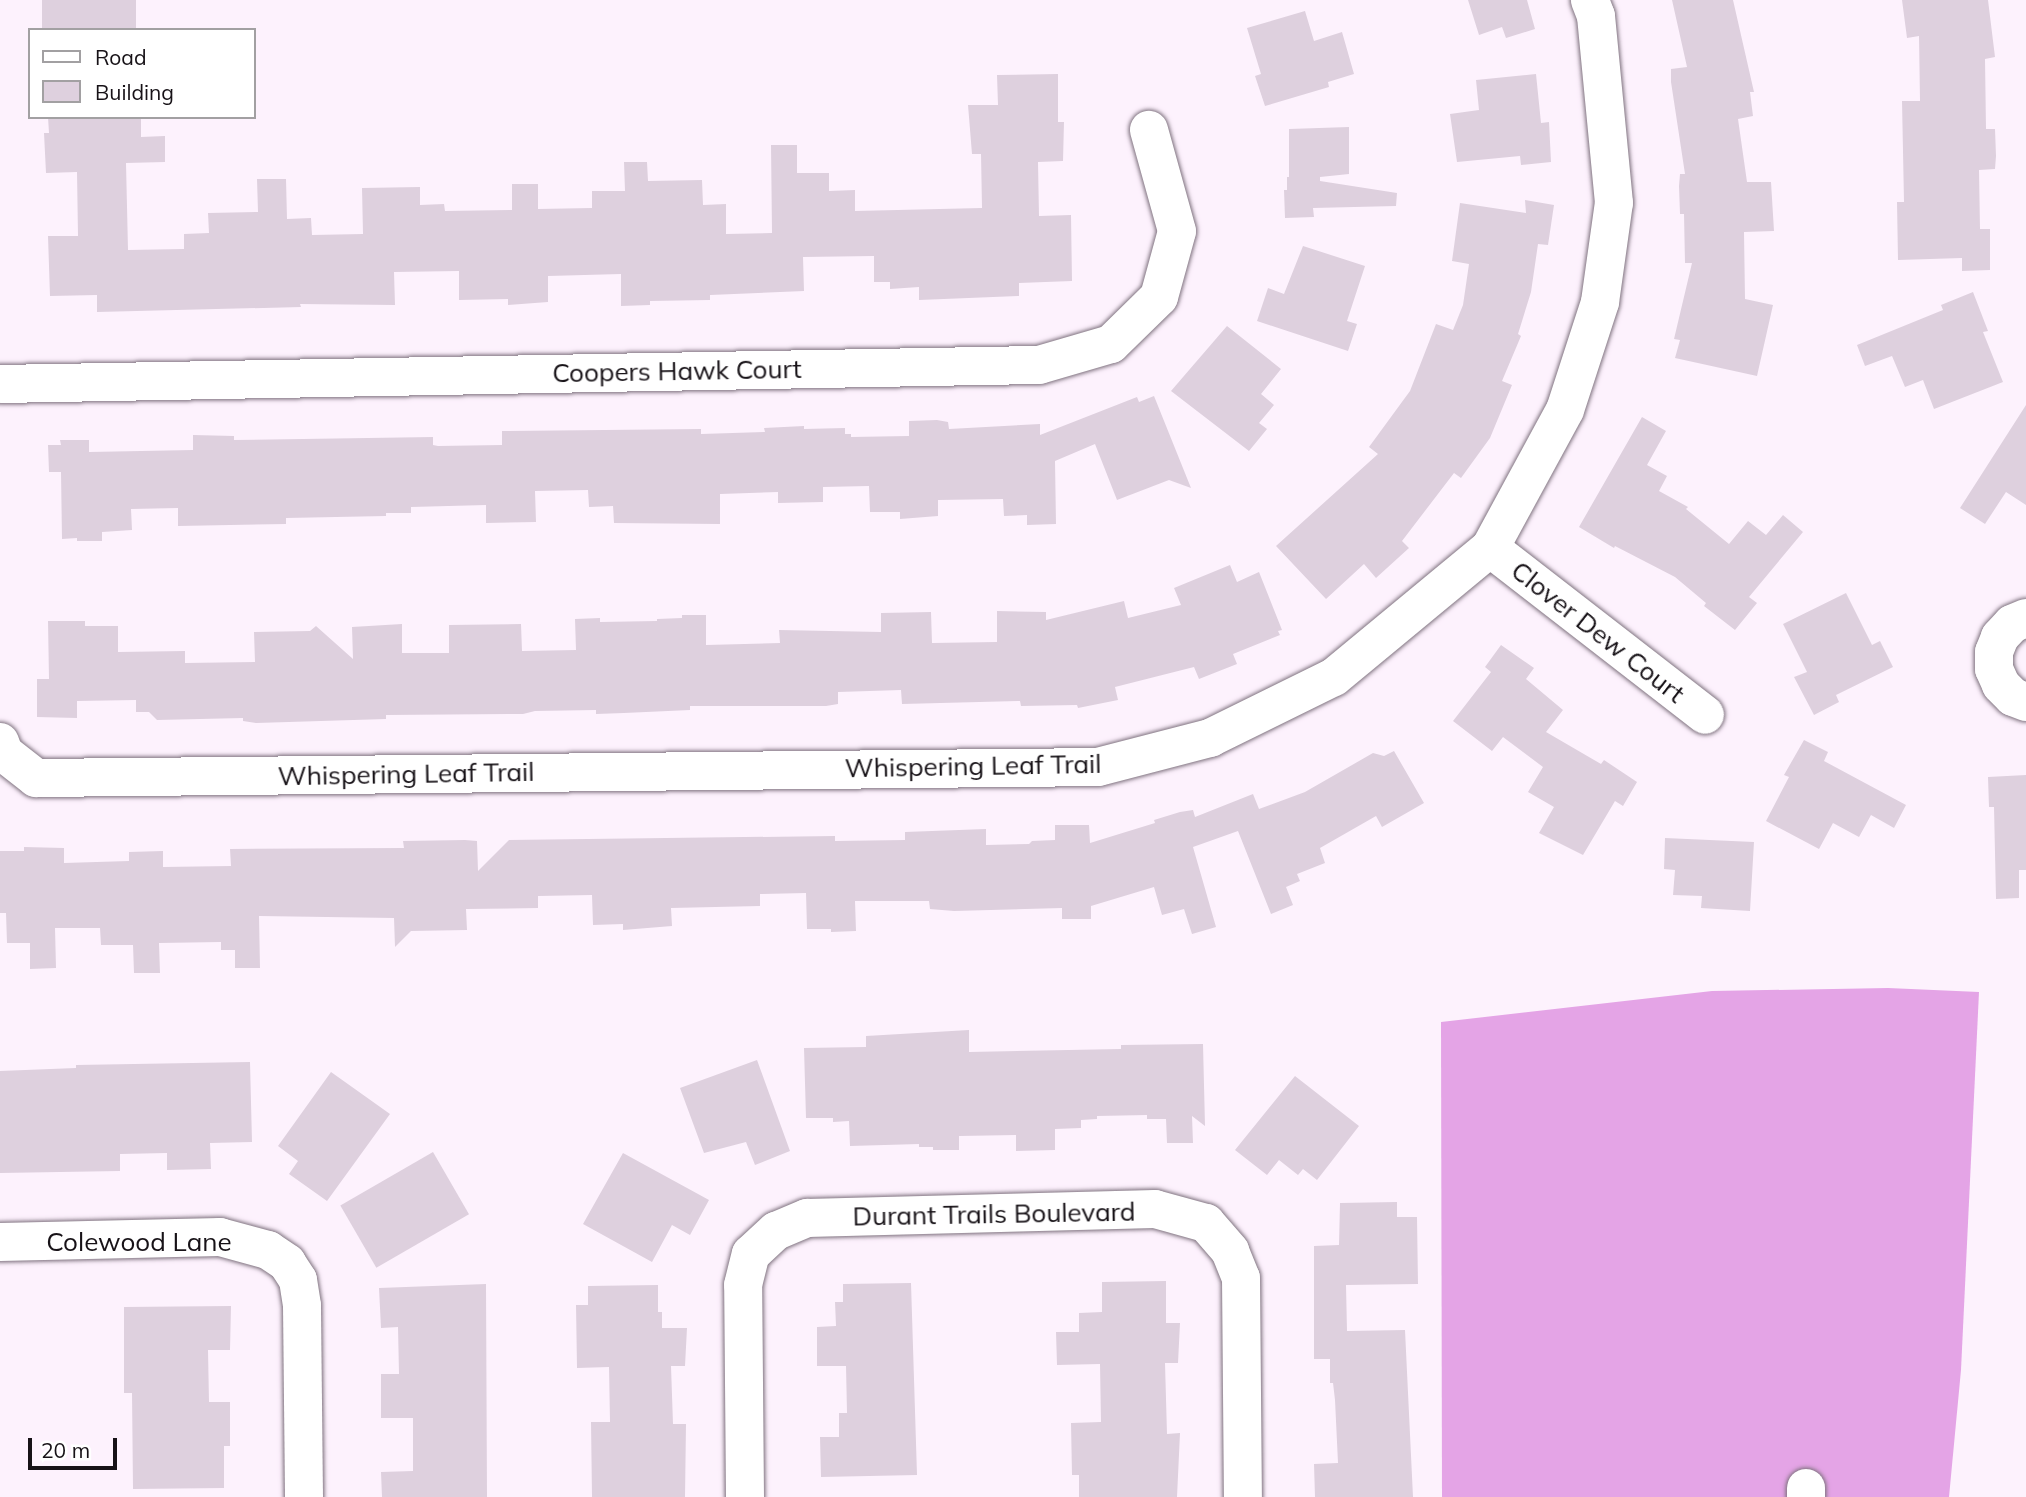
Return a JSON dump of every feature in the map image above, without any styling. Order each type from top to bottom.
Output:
[{"type":"street","name":"Whispering Leaf Trail","points":[[0,742],[4,753],[36,778],[1098,767],[1210,738],[1334,677],[1490,548],[1565,410],[1600,302],[1614,203],[1596,16],[1590,0]]},
{"type":"street","name":"Coopers Hawk Court","points":[[0,384],[1039,365],[1111,344],[1159,297],[1177,231],[1149,131]]},
{"type":"street","name":"Clover Dew Court","points":[[1490,548],[1706,715]]},
{"type":"street","points":[[2026,618],[2012,624],[2000,637],[1994,652],[1994,669],[2001,685],[2013,697],[2026,702]]},
{"type":"street","name":"Durant Trails Boulevard","points":[[745,1497],[743,1285],[751,1254],[776,1231],[807,1218],[1155,1209],[1206,1223],[1230,1251],[1241,1278],[1243,1497]]},
{"type":"street","name":"Colewood Lane","points":[[0,1242],[220,1237],[268,1250],[287,1263],[298,1280],[302,1306],[304,1497]]},
{"type":"shaded area","points":[[1888,988],[1979,992],[1961,1370],[1949,1497],[1442,1497],[1441,1022],[1712,991]]},
{"type":"building","points":[[42,0],[136,0],[136,28],[42,28]]},
{"type":"building","points":[[1468,0],[1527,0],[1535,29],[1506,38],[1502,27],[1479,35]]},
{"type":"building","points":[[1672,0],[1733,0],[1754,92],[1750,92],[1753,116],[1738,119],[1747,182],[1771,182],[1774,231],[1744,232],[1745,299],[1773,305],[1757,376],[1675,358],[1680,340],[1674,339],[1692,263],[1685,263],[1684,214],[1680,214],[1679,186],[1680,174],[1685,174],[1671,82],[1671,69],[1687,67]]},
{"type":"building","points":[[1902,0],[1988,0],[1995,57],[1985,59],[1986,129],[1995,129],[1996,156],[1995,169],[1979,170],[1980,229],[1990,229],[1990,270],[1962,271],[1962,258],[1898,260],[1897,202],[1904,202],[1902,101],[1920,101],[1919,36],[1907,38]]},
{"type":"building","points":[[1305,11],[1314,41],[1342,32],[1354,74],[1328,82],[1329,87],[1265,106],[1255,76],[1261,74],[1247,28]]},
{"type":"building","points":[[1058,74],[1058,122],[1064,122],[1063,161],[1038,162],[1039,216],[1071,215],[1072,281],[1019,283],[1019,296],[919,300],[919,287],[890,289],[890,282],[874,282],[874,256],[803,257],[804,291],[710,295],[710,300],[650,301],[650,305],[621,306],[621,274],[548,276],[548,302],[508,305],[508,299],[459,300],[459,271],[394,272],[395,305],[300,304],[301,307],[97,312],[97,295],[50,296],[48,236],[78,236],[77,172],[46,173],[44,133],[49,133],[48,119],[141,119],[141,137],[165,136],[165,162],[126,163],[128,250],[184,249],[184,234],[209,233],[208,213],[258,212],[257,179],[286,179],[287,219],[311,218],[312,235],[363,234],[362,188],[420,187],[420,205],[444,204],[445,211],[512,210],[512,184],[538,184],[538,209],[592,208],[592,191],[625,191],[624,162],[647,162],[648,181],[702,180],[703,205],[726,204],[726,234],[772,233],[771,145],[797,145],[797,173],[829,173],[829,191],[855,190],[855,211],[982,208],[981,154],[972,154],[968,105],[998,105],[997,75]]},
{"type":"building","points":[[1536,74],[1541,123],[1549,122],[1551,162],[1521,165],[1520,156],[1457,162],[1450,114],[1479,110],[1476,80]]},
{"type":"building","points":[[1349,127],[1349,174],[1320,177],[1320,181],[1397,193],[1396,206],[1313,208],[1314,217],[1285,218],[1284,190],[1287,190],[1289,177],[1289,129]]},
{"type":"building","points":[[1525,200],[1554,205],[1548,245],[1538,244],[1531,292],[1518,334],[1521,336],[1502,381],[1512,385],[1490,438],[1461,478],[1454,473],[1402,541],[1409,548],[1376,578],[1364,564],[1326,599],[1276,546],[1378,454],[1369,447],[1410,391],[1436,324],[1453,330],[1463,305],[1469,264],[1452,261],[1460,203],[1526,213]]},
{"type":"building","points":[[1303,246],[1365,266],[1347,321],[1357,324],[1348,351],[1257,321],[1268,288],[1284,294]]},
{"type":"building","points":[[1973,292],[1988,331],[1983,332],[2003,382],[1934,409],[1923,380],[1905,387],[1892,356],[1865,366],[1857,345],[1943,310],[1941,305]]},
{"type":"building","points":[[1227,326],[1281,369],[1261,394],[1274,405],[1259,423],[1267,429],[1249,451],[1171,391]]},
{"type":"building","points":[[1154,396],[1191,488],[1169,480],[1117,500],[1095,444],[1055,461],[1056,524],[1027,525],[1027,515],[1004,516],[1003,499],[938,500],[938,516],[900,519],[900,512],[870,512],[869,486],[823,487],[823,502],[778,503],[778,492],[720,494],[720,524],[614,523],[613,506],[589,507],[588,490],[535,491],[536,522],[486,523],[486,505],[411,507],[411,513],[386,513],[386,516],[286,518],[286,524],[178,526],[178,508],[131,509],[132,530],[102,532],[102,541],[77,541],[77,538],[62,539],[61,472],[49,472],[48,445],[61,445],[60,440],[89,440],[89,452],[193,450],[193,435],[234,436],[234,440],[433,437],[433,445],[438,446],[502,445],[502,431],[701,429],[701,434],[765,432],[764,428],[804,426],[804,429],[845,428],[845,434],[851,434],[851,437],[909,436],[909,421],[937,420],[948,422],[949,429],[1040,424],[1040,435],[1137,397],[1139,402]]},
{"type":"building","points":[[2026,405],[2026,505],[2006,492],[1985,524],[1960,508]]},
{"type":"building","points":[[1642,417],[1666,431],[1647,465],[1667,476],[1659,491],[1688,507],[1686,509],[1729,544],[1748,521],[1766,535],[1783,515],[1803,532],[1749,597],[1757,603],[1735,630],[1704,606],[1706,603],[1675,577],[1615,546],[1614,548],[1579,527]]},
{"type":"building","points":[[1230,565],[1237,582],[1259,572],[1282,630],[1278,631],[1280,635],[1233,654],[1237,664],[1199,679],[1194,667],[1115,687],[1118,700],[1078,708],[1077,705],[1021,706],[1020,701],[902,704],[901,690],[838,692],[838,704],[826,706],[690,706],[690,710],[596,714],[596,710],[535,711],[523,714],[386,715],[386,719],[256,723],[243,721],[243,718],[157,720],[149,712],[136,712],[136,700],[77,701],[77,718],[37,717],[37,679],[49,679],[48,621],[85,621],[85,626],[118,626],[118,652],[185,651],[185,663],[255,662],[254,632],[310,631],[316,626],[353,659],[352,627],[402,624],[402,653],[449,653],[449,625],[521,624],[522,651],[576,650],[575,619],[600,618],[600,622],[657,621],[682,618],[682,615],[706,615],[706,645],[780,643],[779,630],[881,632],[881,613],[931,612],[932,643],[997,642],[997,611],[1046,612],[1046,620],[1124,601],[1128,618],[1181,605],[1174,588]]},
{"type":"building","points":[[1846,593],[1872,645],[1880,641],[1893,667],[1836,695],[1839,702],[1814,715],[1794,677],[1807,672],[1783,624]]},
{"type":"building","points":[[1501,645],[1534,668],[1526,679],[1563,710],[1546,732],[1601,764],[1604,760],[1637,782],[1623,806],[1615,801],[1583,855],[1539,833],[1554,807],[1528,792],[1543,767],[1503,737],[1492,751],[1453,721],[1491,672],[1485,667]]},
{"type":"building","points":[[1804,740],[1828,752],[1824,761],[1906,805],[1894,828],[1871,815],[1859,837],[1833,823],[1819,849],[1766,821],[1789,777],[1784,775]]},
{"type":"building","points":[[1394,751],[1424,803],[1382,827],[1376,816],[1320,848],[1325,863],[1297,874],[1300,881],[1286,887],[1293,905],[1271,914],[1238,831],[1193,847],[1216,927],[1192,934],[1184,909],[1162,915],[1154,887],[1091,906],[1091,919],[1062,919],[1062,908],[954,911],[930,909],[929,901],[855,901],[856,931],[831,932],[831,929],[807,929],[806,893],[760,894],[760,906],[671,908],[672,926],[623,930],[623,924],[593,925],[592,895],[538,896],[538,908],[466,909],[467,930],[411,931],[395,947],[394,918],[259,916],[260,968],[235,968],[235,950],[221,950],[221,942],[159,943],[160,973],[134,973],[133,945],[101,945],[100,928],[55,928],[56,968],[30,969],[30,943],[7,943],[6,913],[0,913],[0,851],[24,851],[24,847],[64,848],[64,863],[129,861],[129,852],[163,851],[163,867],[231,866],[230,849],[404,848],[403,841],[465,840],[477,841],[478,871],[509,840],[835,836],[835,841],[905,840],[905,832],[986,829],[986,845],[1029,844],[1032,841],[1055,840],[1055,825],[1089,825],[1090,843],[1155,823],[1154,820],[1180,812],[1193,810],[1195,817],[1253,794],[1259,809],[1305,792],[1373,753],[1384,756]]},
{"type":"building","points":[[2026,775],[2026,870],[2019,870],[2019,898],[1996,899],[1994,807],[1989,807],[1988,777]]},
{"type":"building","points":[[1665,838],[1754,842],[1750,911],[1701,908],[1702,896],[1673,895],[1675,870],[1664,869]]},
{"type":"building","points":[[969,1030],[969,1052],[1121,1049],[1121,1045],[1203,1044],[1205,1126],[1192,1116],[1193,1143],[1167,1143],[1166,1119],[1147,1119],[1147,1115],[1097,1116],[1097,1119],[1081,1120],[1081,1128],[1055,1129],[1055,1150],[1016,1151],[1016,1135],[959,1136],[959,1150],[933,1150],[933,1147],[919,1147],[919,1144],[850,1146],[849,1121],[833,1122],[833,1118],[806,1118],[804,1048],[866,1047],[866,1036]]},
{"type":"building","points":[[757,1060],[790,1151],[755,1165],[746,1142],[704,1153],[680,1088]]},
{"type":"building","points":[[250,1062],[252,1142],[210,1143],[211,1169],[167,1170],[167,1153],[120,1154],[120,1171],[0,1173],[0,1071],[76,1068],[76,1065]]},
{"type":"building","points":[[331,1072],[390,1114],[327,1201],[289,1174],[298,1161],[278,1146]]},
{"type":"building","points":[[1295,1076],[1359,1126],[1317,1180],[1303,1169],[1298,1175],[1279,1160],[1267,1175],[1235,1150]]},
{"type":"building","points":[[433,1152],[469,1214],[376,1268],[340,1206]]},
{"type":"building","points":[[623,1153],[709,1200],[690,1235],[672,1225],[652,1262],[583,1224]]},
{"type":"building","points":[[1397,1202],[1397,1217],[1417,1217],[1418,1284],[1346,1285],[1347,1331],[1405,1330],[1413,1497],[1315,1497],[1314,1464],[1338,1463],[1330,1359],[1314,1359],[1314,1246],[1339,1245],[1340,1203]]},
{"type":"building","points":[[1166,1281],[1166,1323],[1180,1323],[1178,1363],[1165,1363],[1167,1434],[1180,1433],[1177,1497],[1079,1497],[1079,1475],[1072,1475],[1071,1423],[1101,1422],[1100,1364],[1057,1365],[1056,1332],[1079,1332],[1079,1313],[1102,1312],[1102,1282]]},
{"type":"building","points":[[911,1283],[917,1475],[821,1477],[820,1437],[839,1437],[839,1413],[847,1413],[846,1366],[817,1366],[817,1327],[836,1326],[835,1302],[843,1302],[843,1284]]},
{"type":"building","points":[[486,1284],[487,1497],[382,1497],[381,1472],[413,1471],[413,1418],[381,1418],[381,1374],[399,1374],[398,1327],[381,1328],[379,1288]]},
{"type":"building","points":[[658,1285],[658,1312],[662,1312],[662,1328],[687,1328],[685,1366],[671,1366],[673,1424],[686,1424],[685,1497],[592,1497],[591,1422],[610,1422],[609,1367],[577,1368],[576,1305],[588,1305],[588,1286]]},
{"type":"building","points":[[231,1306],[230,1350],[208,1350],[209,1402],[230,1402],[230,1446],[224,1446],[224,1488],[133,1489],[132,1393],[124,1393],[124,1307]]}]
